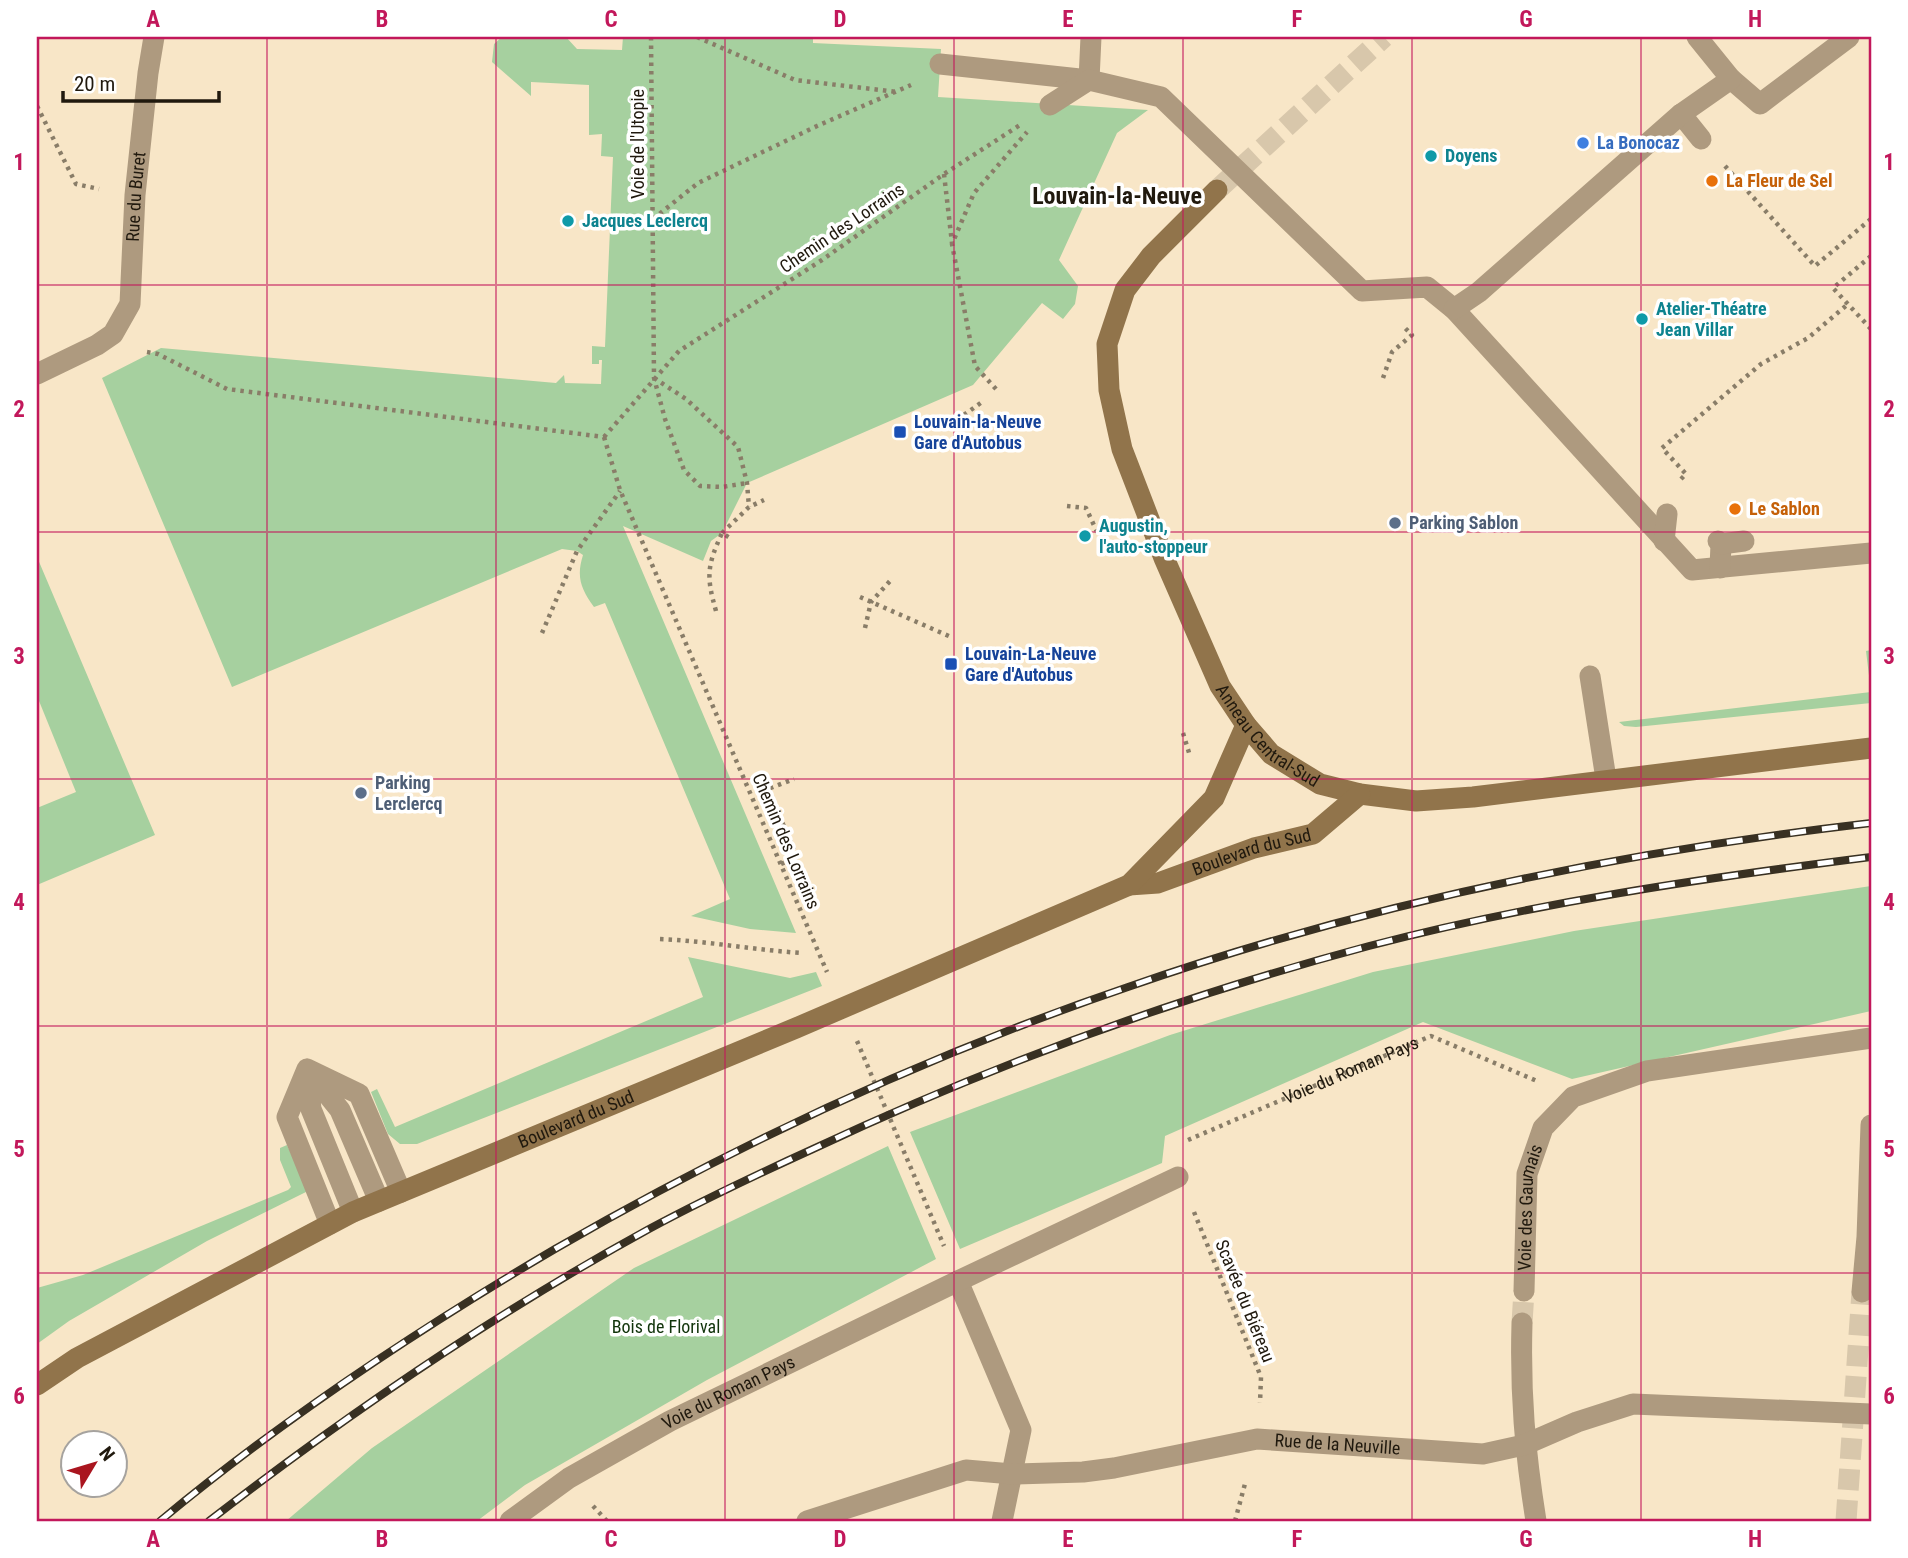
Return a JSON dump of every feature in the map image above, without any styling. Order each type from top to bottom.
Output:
[{"type":"main road","name":"Anneau Central-Sud","points":[[1217,190],[1151,256],[1125,290],[1107,344],[1108,390],[1122,449],[1164,558],[1220,686],[1246,725],[1271,754],[1320,784],[1360,794],[1416,801],[1473,797],[1871,748]]},
{"type":"main road","name":"Boulevard du Sud","points":[[1129,885],[1214,798],[1246,725]]},
{"type":"main road","name":"Boulevard du Sud","points":[[37,1385],[77,1359],[353,1212],[796,1028],[1129,885],[1158,883],[1254,848],[1313,834],[1360,794]]},
{"type":"street","name":"Rue du Buret","points":[[97,345],[113,334],[130,304],[135,195],[148,73],[155,37]]},
{"type":"street","points":[[1089,79],[1091,37]]},
{"type":"street","points":[[1697,37],[1731,79],[1760,104],[1849,37]]},
{"type":"street","points":[[940,64],[1089,79],[1161,97],[1362,291],[1427,287],[1454,309],[1692,570],[1871,553]]},
{"type":"street","points":[[1050,105],[1089,79]]},
{"type":"street","points":[[1454,309],[1479,292],[1681,114],[1731,79]]},
{"type":"street","points":[[1681,114],[1701,139]]},
{"type":"street","points":[[37,374],[97,345]]},
{"type":"street","points":[[1664,541],[1667,514]]},
{"type":"street","points":[[1720,568],[1720,542],[1744,541]]},
{"type":"street","points":[[1590,676],[1606,779]]},
{"type":"street","points":[[1573,1097],[1647,1071],[1871,1043]]},
{"type":"street","points":[[307,1069],[359,1094],[401,1192]]},
{"type":"street","points":[[307,1069],[340,1110],[379,1201]]},
{"type":"street","points":[[307,1069],[311,1109],[353,1212]]},
{"type":"street","points":[[307,1069],[287,1117],[330,1224]]},
{"type":"street","name":"Voie des Gaumais","points":[[1524,1291],[1527,1174],[1543,1128],[1573,1097]]},
{"type":"street","points":[[1862,1292],[1871,1125]]},
{"type":"street","name":"Voie du Roman Pays","points":[[510,1521],[569,1478],[670,1421],[1178,1177]]},
{"type":"street","points":[[958,1281],[1021,1430],[1002,1521]]},
{"type":"street","points":[[1521,1323],[1520,1378],[1524,1446],[1536,1521]]},
{"type":"street","name":"Rue de la Neuville","points":[[807,1521],[966,1470],[1012,1474],[1083,1472],[1258,1439],[1483,1454],[1524,1446],[1577,1422],[1633,1404],[1871,1414]]},
{"type":"path","name":"Voie de l'Utopie","points":[[651,37],[654,378],[665,419],[684,470],[700,486],[722,487],[747,483]]},
{"type":"path","points":[[697,37],[795,80],[898,92]]},
{"type":"path","points":[[653,220],[698,183],[817,126],[898,92],[928,75],[940,64]]},
{"type":"path","points":[[952,244],[974,193],[1050,105]]},
{"type":"path","name":"Chemin des Lorrains","points":[[830,978],[620,491],[604,437],[679,351],[822,260],[944,174],[1050,105]]},
{"type":"path","points":[[37,106],[76,184],[135,195]]},
{"type":"path","points":[[944,174],[952,244],[975,366],[996,389]]},
{"type":"path","points":[[1740,184],[1815,266],[1871,219]]},
{"type":"path","points":[[1871,256],[1833,288],[1871,330]]},
{"type":"path","points":[[1686,474],[1662,448],[1761,364],[1808,338],[1849,304]]},
{"type":"path","points":[[1383,378],[1392,352],[1412,335],[1405,327]]},
{"type":"path","points":[[97,345],[158,354],[227,388],[604,437]]},
{"type":"path","points":[[654,378],[687,399],[738,447],[747,483],[749,507]]},
{"type":"path","points":[[933,429],[961,417],[982,402]]},
{"type":"path","points":[[542,633],[577,551],[620,491]]},
{"type":"path","points":[[716,611],[709,586],[710,559],[722,533],[749,507],[764,500]]},
{"type":"path","points":[[1067,506],[1086,508],[1098,534]]},
{"type":"path","points":[[722,533],[730,538]]},
{"type":"path","points":[[864,628],[871,602],[890,582]]},
{"type":"path","points":[[860,597],[951,637]]},
{"type":"path","points":[[781,864],[797,857],[768,789],[794,779]]},
{"type":"path","points":[[660,939],[748,950],[802,953]]},
{"type":"path","points":[[851,1028],[948,1254]]},
{"type":"path","name":"Voie du Roman Pays","points":[[1178,1177],[1177,1144],[1430,1036],[1573,1097]]},
{"type":"path","name":"Scavée du Biéreau","points":[[1178,1177],[1261,1377],[1258,1439],[1235,1521]]},
{"type":"green space","points":[[502,37],[566,37],[577,49],[622,50],[623,37],[813,37],[813,43],[941,49],[938,97],[1148,110],[1117,133],[1059,260],[1078,286],[1075,304],[1063,319],[1042,303],[973,385],[747,483],[722,533],[711,541],[703,561],[623,526],[796,933],[750,929],[691,916],[730,899],[605,603],[594,607],[583,588],[580,570],[583,555],[577,551],[562,549],[232,687],[102,378],[161,348],[556,383],[564,375],[565,383],[601,384],[602,360],[599,360],[599,364],[592,364],[592,346],[605,347],[613,157],[601,156],[602,134],[589,135],[589,85],[531,82],[531,96],[492,62],[494,44]]},
{"type":"green space","points":[[37,557],[155,835],[37,885],[37,808],[76,792],[37,696]]},
{"type":"green space","points":[[1871,650],[1871,692],[1866,651]]},
{"type":"green space","points":[[1871,692],[1871,703],[1636,727],[1624,726],[1619,722]]},
{"type":"green space","points":[[1871,886],[1871,1011],[1572,1079],[1423,1022],[1165,1136],[1162,1163],[960,1249],[910,1132],[1170,1035],[1373,972],[1574,931]]},
{"type":"green space","points":[[688,957],[790,978],[816,972],[822,986],[417,1144],[400,1144],[388,1134],[371,1092],[377,1089],[395,1127],[703,997]]},
{"type":"green space","points":[[287,1145],[308,1191],[207,1241],[69,1321],[37,1344],[37,1288],[83,1275],[288,1190],[291,1187],[280,1160],[280,1148]]},
{"type":"green space","name":"Bois de Florival","points":[[888,1146],[936,1259],[707,1380],[525,1485],[477,1521],[286,1521],[372,1448],[634,1268]]},
{"type":"tunnel","points":[[1217,190],[1384,37]]},
{"type":"tunnel","points":[[1522,1323],[1524,1291]]},
{"type":"tunnel","points":[[1846,1521],[1862,1292]]},
{"type":"railway","points":[[160,1521],[254,1447],[352,1377],[452,1311],[555,1249],[693,1173],[764,1138],[835,1104],[980,1042],[1053,1013],[1218,957],[1402,906],[1683,849],[1871,823]]},
{"type":"railway","points":[[209,1521],[423,1366],[591,1262],[669,1218],[772,1168],[880,1118],[1017,1061],[1227,987],[1431,931],[1618,893],[1871,857]]},
{"type":"place","name":"La Bonocaz","points":[[1583,143]]},
{"type":"place","name":"Doyens","points":[[1431,156]]},
{"type":"place","name":"La Fleur de Sel","points":[[1712,181]]},
{"type":"place","name":"Jacques Leclercq","points":[[568,221]]},
{"type":"place","name":"Atelier-Théatre Jean Villar","points":[[1642,319]]},
{"type":"place","name":"Louvain-la-Neuve Gare d'Autobus","points":[[900,432]]},
{"type":"place","name":"Le Sablon","points":[[1735,509]]},
{"type":"place","name":"Parking Sablon","points":[[1395,523]]},
{"type":"place","name":"Augustin, l'auto-stoppeur","points":[[1085,536]]},
{"type":"place","name":"Louvain-La-Neuve Gare d'Autobus","points":[[951,664]]},
{"type":"place","name":"Parking Lerclercq","points":[[361,793]]},
{"type":"district","name":"Louvain-la-Neuve","points":[[1117,196]]}]
